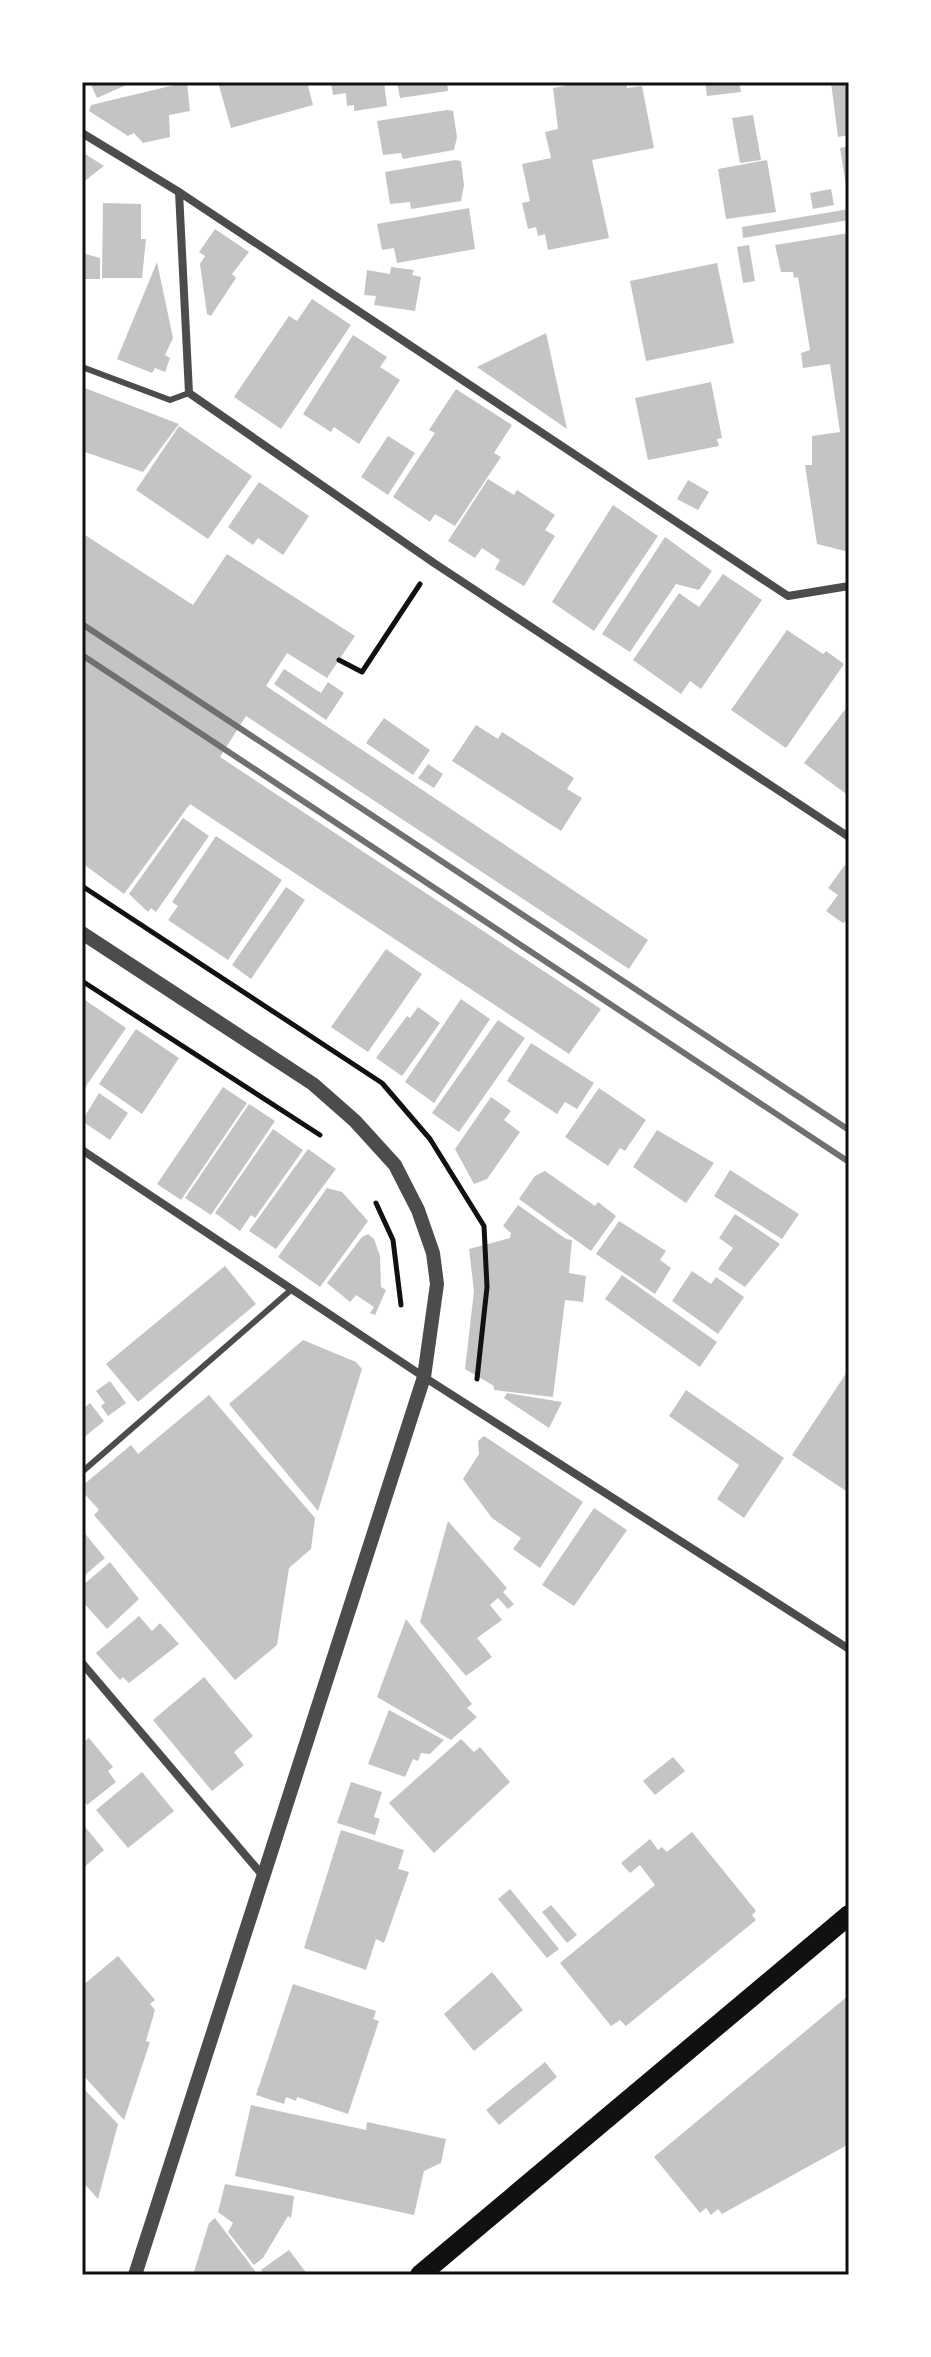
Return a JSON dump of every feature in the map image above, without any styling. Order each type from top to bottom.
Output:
[{"type":"main road","points":[[420,2275],[849,1915]]},
{"type":"street","points":[[82,133],[179,192],[788,596],[849,586]]},
{"type":"street","points":[[179,192],[189,393],[434,563],[849,837]]},
{"type":"street","points":[[82,933],[313,1084],[355,1121],[395,1165],[433,1253],[437,1284],[424,1377],[135,2275]]},
{"type":"street","points":[[82,1150],[424,1377],[849,1649]]},
{"type":"street","points":[[82,1663],[264,1877]]},
{"type":"lane","points":[[82,367],[170,400],[189,393]]},
{"type":"lane","points":[[82,1472],[292,1289]]},
{"type":"path","points":[[339,660],[362,672],[434,563]]},
{"type":"path","points":[[82,981],[321,1135],[332,1147]]},
{"type":"path","points":[[371,1192],[393,1240],[402,1314]]},
{"type":"building","points":[[90,82],[133,82],[97,98]]},
{"type":"building","points":[[187,82],[190,111],[169,115],[170,137],[143,143],[134,133],[128,136],[89,111],[91,105]]},
{"type":"building","points":[[218,82],[307,82],[313,105],[231,128]]},
{"type":"building","points":[[331,82],[384,82],[387,106],[354,111],[354,105],[347,106],[346,93],[333,95]]},
{"type":"building","points":[[397,82],[447,82],[448,91],[400,98]]},
{"type":"building","points":[[585,82],[626,82],[627,88],[642,86],[654,148],[592,160],[609,238],[548,250],[545,234],[538,236],[536,227],[528,229],[522,203],[530,201],[522,164],[551,158],[545,132],[558,129],[553,88]]},
{"type":"building","points":[[705,82],[739,82],[741,92],[707,96]]},
{"type":"building","points":[[831,82],[849,82],[849,135],[838,137]]},
{"type":"building","points":[[453,111],[457,137],[454,150],[403,159],[401,153],[383,155],[377,121]]},
{"type":"building","points":[[753,115],[761,160],[740,163],[732,118]]},
{"type":"building","points":[[849,146],[849,192],[847,192],[840,148]]},
{"type":"building","points":[[82,152],[104,166],[82,183]]},
{"type":"building","points":[[767,160],[776,212],[726,219],[718,169]]},
{"type":"building","points":[[461,161],[464,185],[461,201],[411,209],[410,202],[390,204],[385,172]]},
{"type":"building","points":[[831,189],[834,205],[813,209],[810,193]]},
{"type":"building","points":[[103,203],[141,204],[141,239],[146,239],[142,278],[102,278]]},
{"type":"building","points":[[469,208],[475,249],[397,263],[394,248],[382,250],[377,224]]},
{"type":"building","points":[[849,209],[849,220],[743,238],[742,227]]},
{"type":"building","points":[[215,229],[249,252],[232,274],[236,278],[211,316],[207,314],[200,264],[205,256],[199,252]]},
{"type":"building","points":[[849,233],[849,550],[845,551],[817,544],[805,465],[812,465],[812,436],[840,432],[830,364],[803,368],[801,353],[810,350],[798,277],[794,278],[793,272],[781,272],[775,245]]},
{"type":"building","points":[[749,245],[755,281],[743,283],[737,247]]},
{"type":"building","points":[[82,253],[100,258],[100,279],[82,279]]},
{"type":"building","points":[[157,262],[173,338],[165,355],[170,358],[165,372],[155,368],[152,373],[117,359]]},
{"type":"building","points":[[717,263],[734,343],[646,361],[630,281]]},
{"type":"building","points":[[391,267],[414,270],[412,275],[421,277],[415,311],[374,305],[376,296],[364,295],[367,270],[390,274]]},
{"type":"building","points":[[312,299],[351,325],[281,429],[234,397],[289,316],[297,321]]},
{"type":"building","points":[[546,333],[567,429],[477,367]]},
{"type":"building","points":[[353,335],[387,357],[380,367],[400,380],[359,444],[334,427],[331,432],[303,414]]},
{"type":"building","points":[[711,382],[722,438],[717,439],[719,446],[648,460],[635,398]]},
{"type":"building","points":[[82,387],[179,424],[143,472],[82,451]]},
{"type":"building","points":[[456,389],[512,425],[494,453],[501,457],[455,526],[435,514],[430,522],[393,497],[435,433],[429,430]]},
{"type":"building","points":[[179,426],[252,476],[208,539],[136,490]]},
{"type":"building","points":[[388,436],[415,453],[388,495],[361,477]]},
{"type":"building","points":[[488,479],[514,495],[517,490],[555,515],[545,530],[555,536],[524,586],[495,569],[500,560],[482,548],[475,558],[448,541]]},
{"type":"building","points":[[688,480],[709,492],[698,510],[677,499]]},
{"type":"building","points":[[259,482],[309,516],[283,555],[258,538],[253,545],[228,527]]},
{"type":"building","points":[[613,505],[658,536],[594,631],[552,602]]},
{"type":"building","points":[[82,533],[193,605],[227,554],[355,636],[327,678],[287,653],[266,686],[648,940],[629,969],[246,716],[220,757],[601,1009],[569,1054],[190,804],[124,894],[82,863]]},
{"type":"building","points":[[665,537],[712,571],[699,590],[676,584],[630,652],[602,634]]},
{"type":"building","points":[[723,574],[762,600],[701,689],[690,681],[681,694],[633,660],[679,593],[699,607]]},
{"type":"building","points":[[787,630],[844,664],[786,748],[731,710]]},
{"type":"building","points":[[284,669],[321,693],[328,682],[344,693],[326,720],[274,684]]},
{"type":"building","points":[[847,707],[849,709],[849,796],[804,763]]},
{"type":"building","points":[[384,718],[430,750],[413,775],[366,743]]},
{"type":"building","points":[[476,725],[498,739],[502,732],[574,778],[567,789],[582,798],[561,831],[452,761]]},
{"type":"building","points":[[428,764],[443,774],[434,788],[418,778]]},
{"type":"building","points":[[183,818],[209,836],[156,912],[151,908],[148,912],[129,894]]},
{"type":"building","points":[[216,836],[282,880],[228,960],[168,920],[178,906],[172,902]]},
{"type":"building","points":[[845,865],[849,868],[849,920],[843,923],[826,911],[838,895],[828,888]]},
{"type":"building","points":[[286,887],[305,900],[251,979],[232,965]]},
{"type":"building","points":[[386,949],[422,974],[368,1052],[331,1027]]},
{"type":"building","points":[[82,998],[126,1028],[82,1092]]},
{"type":"building","points":[[461,999],[490,1019],[434,1103],[405,1082]]},
{"type":"building","points":[[418,1007],[440,1023],[402,1076],[376,1058],[407,1016],[410,1018]]},
{"type":"building","points":[[498,1020],[525,1038],[459,1132],[432,1113]]},
{"type":"building","points":[[136,1029],[179,1058],[142,1114],[99,1084]]},
{"type":"building","points":[[531,1043],[594,1083],[577,1109],[565,1102],[557,1114],[507,1081]]},
{"type":"building","points":[[223,1087],[247,1103],[181,1200],[157,1184]]},
{"type":"building","points":[[599,1088],[646,1120],[625,1151],[620,1148],[608,1166],[565,1137]]},
{"type":"building","points":[[99,1093],[128,1113],[110,1140],[82,1121]]},
{"type":"building","points":[[491,1097],[511,1111],[504,1120],[520,1132],[487,1179],[474,1184],[455,1149]]},
{"type":"building","points":[[249,1104],[275,1121],[211,1215],[185,1198]]},
{"type":"building","points":[[273,1129],[303,1150],[255,1218],[251,1215],[240,1231],[215,1213]]},
{"type":"building","points":[[657,1130],[714,1163],[686,1203],[633,1167]]},
{"type":"building","points":[[308,1149],[336,1169],[276,1249],[249,1231]]},
{"type":"building","points":[[730,1170],[799,1214],[782,1239],[714,1196]]},
{"type":"building","points":[[545,1171],[595,1206],[598,1202],[616,1216],[591,1251],[519,1199],[535,1176]]},
{"type":"building","points":[[327,1188],[342,1192],[368,1221],[320,1287],[278,1257]]},
{"type":"building","points":[[518,1205],[566,1239],[572,1240],[569,1273],[586,1276],[583,1302],[565,1300],[553,1397],[494,1390],[494,1386],[465,1369],[474,1291],[469,1249],[510,1238],[511,1233],[503,1226]]},
{"type":"building","points":[[735,1214],[780,1244],[745,1287],[718,1269],[733,1248],[719,1238]]},
{"type":"building","points":[[619,1221],[666,1251],[660,1260],[671,1268],[655,1294],[596,1254]]},
{"type":"building","points":[[368,1234],[374,1239],[380,1256],[381,1287],[386,1290],[375,1315],[370,1313],[374,1307],[356,1295],[350,1302],[327,1283],[362,1237]]},
{"type":"building","points":[[225,1266],[256,1304],[138,1402],[106,1364]]},
{"type":"building","points":[[692,1271],[711,1284],[716,1277],[744,1297],[718,1334],[672,1301]]},
{"type":"building","points":[[622,1275],[717,1342],[700,1367],[605,1299]]},
{"type":"building","points":[[303,1340],[356,1362],[362,1369],[318,1511],[229,1404]]},
{"type":"building","points":[[849,1369],[849,1493],[792,1455]]},
{"type":"building","points":[[110,1381],[126,1403],[108,1416],[101,1406],[105,1403],[96,1391]]},
{"type":"building","points":[[686,1390],[784,1458],[744,1518],[717,1499],[739,1465],[669,1416]]},
{"type":"building","points":[[507,1393],[562,1402],[549,1428],[504,1398]]},
{"type":"building","points":[[209,1395],[315,1518],[311,1549],[289,1568],[277,1645],[235,1680],[94,1515],[99,1510],[82,1491],[82,1486],[131,1445],[138,1454]]},
{"type":"building","points":[[90,1403],[104,1421],[82,1439],[82,1410]]},
{"type":"building","points":[[484,1436],[583,1502],[540,1568],[513,1549],[521,1538],[492,1518],[463,1479],[479,1454],[478,1441]]},
{"type":"building","points":[[594,1508],[627,1530],[574,1606],[542,1585]]},
{"type":"building","points":[[448,1521],[507,1588],[503,1592],[514,1604],[508,1609],[498,1598],[490,1605],[502,1620],[477,1638],[492,1657],[466,1676],[420,1622]]},
{"type":"building","points":[[82,1530],[105,1558],[85,1575],[82,1572]]},
{"type":"building","points":[[110,1562],[139,1599],[107,1629],[82,1601],[82,1586]]},
{"type":"building","points":[[139,1616],[152,1631],[160,1623],[179,1644],[129,1683],[123,1677],[120,1680],[96,1653]]},
{"type":"building","points":[[406,1619],[472,1704],[467,1708],[477,1717],[451,1740],[377,1697]]},
{"type":"building","points":[[204,1677],[253,1736],[234,1752],[244,1765],[212,1791],[153,1720]]},
{"type":"building","points":[[389,1710],[444,1740],[430,1754],[421,1753],[418,1761],[413,1759],[405,1777],[368,1764]]},
{"type":"building","points":[[89,1738],[113,1767],[108,1771],[116,1782],[87,1805],[82,1798],[82,1743]]},
{"type":"building","points":[[461,1739],[474,1752],[480,1747],[510,1782],[434,1853],[389,1803]]},
{"type":"building","points":[[673,1757],[685,1771],[655,1795],[643,1781]]},
{"type":"building","points":[[142,1772],[174,1811],[128,1848],[96,1810]]},
{"type":"building","points":[[351,1782],[382,1792],[374,1817],[380,1819],[375,1835],[337,1823]]},
{"type":"building","points":[[82,1823],[104,1850],[82,1869]]},
{"type":"building","points":[[341,1830],[404,1850],[398,1869],[409,1872],[384,1943],[376,1939],[366,1970],[304,1948]]},
{"type":"building","points":[[692,1832],[756,1911],[752,1915],[756,1920],[626,2026],[620,2020],[611,2026],[560,1963],[655,1885],[640,1865],[630,1873],[621,1863],[650,1839],[658,1850],[662,1847],[667,1852]]},
{"type":"building","points":[[510,1889],[559,1949],[547,1958],[498,1899]]},
{"type":"building","points":[[551,1905],[577,1935],[567,1943],[542,1912]]},
{"type":"building","points":[[118,1956],[155,2000],[150,2004],[155,2010],[146,2041],[150,2042],[124,2120],[82,2074],[82,1986]]},
{"type":"building","points":[[492,1972],[523,2010],[474,2051],[444,2014]]},
{"type":"building","points":[[293,1984],[376,2011],[373,2019],[379,2021],[348,2114],[297,2097],[296,2101],[286,2097],[284,2104],[256,2095]]},
{"type":"building","points":[[849,1995],[849,2144],[722,2214],[718,2209],[711,2215],[706,2208],[700,2213],[654,2157]]},
{"type":"building","points":[[545,2062],[557,2077],[499,2125],[486,2110]]},
{"type":"building","points":[[82,2087],[118,2124],[98,2199],[82,2181]]},
{"type":"building","points":[[251,2105],[366,2130],[367,2122],[446,2139],[441,2163],[424,2171],[414,2215],[235,2176]]},
{"type":"building","points":[[225,2184],[294,2196],[291,2218],[288,2216],[263,2258],[254,2265],[228,2232],[233,2223],[218,2212]]},
{"type":"building","points":[[215,2218],[258,2275],[193,2275],[209,2223]]},
{"type":"building","points":[[289,2250],[308,2275],[264,2275],[261,2270]]},
{"type":"railway","points":[[82,624],[849,1130]]},
{"type":"railway","points":[[82,655],[849,1162]]}]
